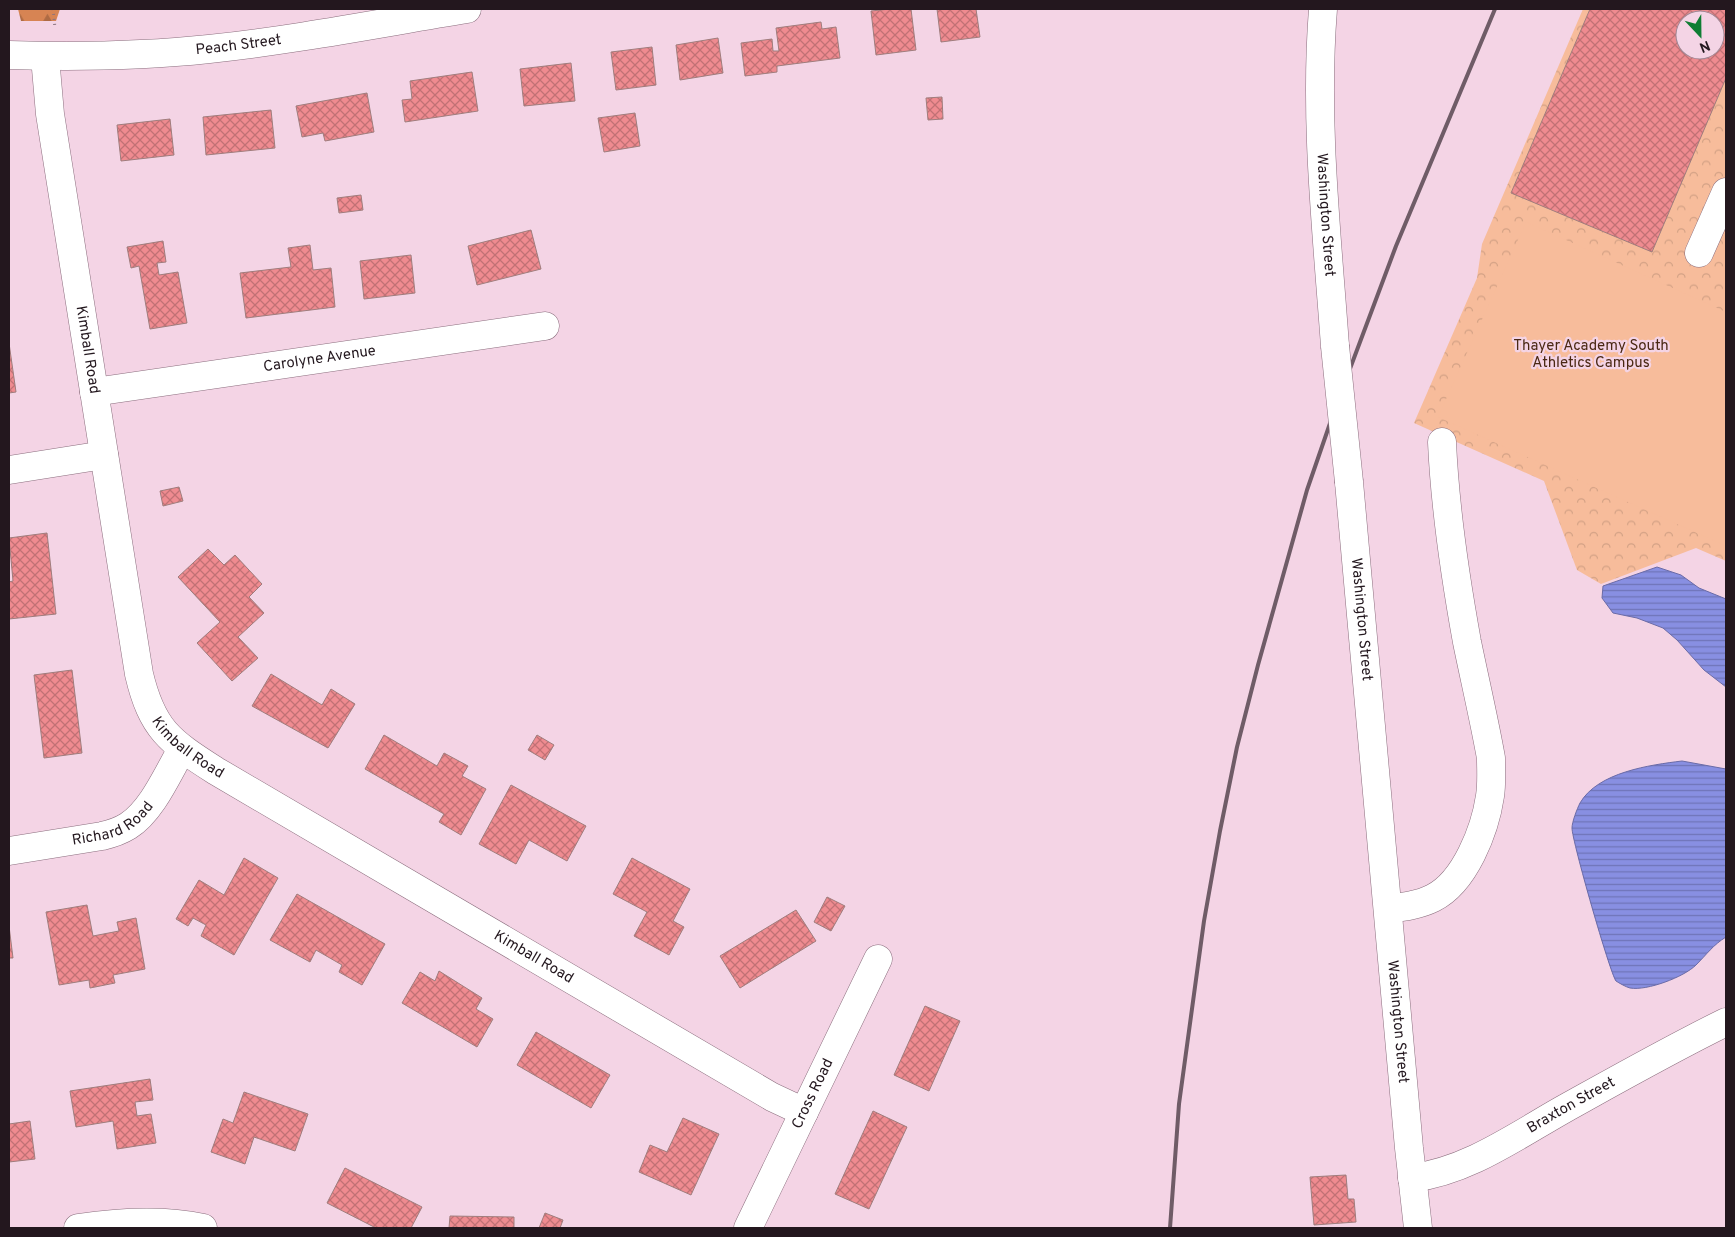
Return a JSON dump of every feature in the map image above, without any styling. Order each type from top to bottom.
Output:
[{"type":"street","name":"Peach Street","points":[[9,55],[135,54],[208,49],[292,38],[467,9]]},
{"type":"street","name":"Washington Street","points":[[1323,9],[1322,141],[1336,346],[1418,1228]]},
{"type":"street","name":"Kimball Road","points":[[45,56],[50,114],[139,674],[148,708],[157,723],[167,736],[182,749],[216,771],[772,1097],[804,1112]]},
{"type":"street","points":[[1699,253],[1726,192]]},
{"type":"street","name":"Carolyne Avenue","points":[[94,392],[545,326]]},
{"type":"street","points":[[1388,908],[1420,904],[1446,890],[1466,863],[1475,845],[1490,797],[1491,758],[1461,607],[1449,524],[1442,442]]},
{"type":"street","points":[[9,470],[104,455]]},
{"type":"street","name":"Richard Road","points":[[9,851],[102,836],[128,826],[148,807],[182,749]]},
{"type":"street","name":"Cross Road","points":[[748,1228],[878,959]]},
{"type":"street","name":"Braxton Street","points":[[1412,1178],[1440,1173],[1472,1160],[1616,1079],[1726,1022]]},
{"type":"street","points":[[78,1228],[120,1223],[144,1223],[203,1228]]},
{"type":"green space","points":[[18,9],[60,9],[56,21],[21,21]]},
{"type":"green space","name":"Thayer Academy South Athletics Campus","points":[[1583,9],[1726,9],[1726,561],[1696,548],[1601,584],[1577,570],[1544,481],[1414,423],[1477,278],[1482,244]]},
{"type":"green space","points":[[1526,222],[1726,312],[1726,546],[1438,417]]},
{"type":"water","points":[[1657,567],[1681,575],[1699,588],[1726,599],[1726,687],[1704,670],[1677,640],[1663,628],[1637,618],[1613,613],[1602,598],[1603,586]]},
{"type":"water","points":[[1682,761],[1726,769],[1726,937],[1714,946],[1696,965],[1683,974],[1655,985],[1630,988],[1616,981],[1612,973],[1578,856],[1572,828],[1573,822],[1580,803],[1588,792],[1599,784],[1612,777],[1640,768]]},
{"type":"building","points":[[911,9],[916,50],[876,55],[871,11]]},
{"type":"building","points":[[937,9],[976,9],[980,37],[941,42]]},
{"type":"building","points":[[1590,9],[1726,9],[1726,78],[1652,252],[1511,193]]},
{"type":"building","points":[[821,22],[822,29],[836,27],[840,58],[777,66],[777,72],[745,76],[741,43],[772,39],[773,51],[779,51],[776,28]]},
{"type":"building","points":[[718,38],[723,73],[680,80],[676,45]]},
{"type":"building","points":[[652,47],[656,85],[616,90],[611,52]]},
{"type":"building","points":[[571,63],[575,101],[524,106],[520,69]]},
{"type":"building","points":[[472,72],[478,111],[405,122],[402,100],[412,99],[410,81]]},
{"type":"building","points":[[367,93],[374,132],[325,141],[323,133],[302,137],[296,106]]},
{"type":"building","points":[[942,97],[943,119],[928,120],[926,98]]},
{"type":"building","points":[[271,110],[275,148],[206,155],[203,117]]},
{"type":"building","points":[[635,113],[640,146],[604,152],[598,118]]},
{"type":"building","points":[[170,119],[174,155],[121,161],[117,125]]},
{"type":"building","points":[[361,195],[363,210],[339,213],[337,198]]},
{"type":"building","points":[[531,230],[541,269],[477,285],[468,246]]},
{"type":"building","points":[[163,241],[166,262],[157,263],[159,275],[178,272],[187,323],[150,329],[139,266],[131,268],[127,247]]},
{"type":"building","points":[[310,245],[313,270],[331,268],[335,307],[246,318],[240,273],[291,267],[288,248]]},
{"type":"building","points":[[411,255],[415,293],[364,299],[360,261]]},
{"type":"building","points":[[9,343],[16,392],[9,393]]},
{"type":"building","points":[[179,487],[183,501],[163,506],[160,491]]},
{"type":"building","points":[[47,533],[56,614],[9,619],[9,582],[13,581],[9,538]]},
{"type":"building","points":[[208,549],[224,565],[235,555],[262,584],[249,597],[264,613],[238,637],[258,658],[232,681],[197,643],[220,622],[178,577]]},
{"type":"building","points":[[72,670],[82,753],[44,758],[34,675]]},
{"type":"building","points":[[271,674],[322,705],[331,689],[355,704],[328,748],[252,706]]},
{"type":"building","points":[[384,735],[437,766],[444,753],[468,766],[462,776],[486,789],[461,835],[439,822],[444,814],[365,769]]},
{"type":"building","points":[[537,735],[554,745],[545,760],[528,750]]},
{"type":"building","points":[[511,785],[586,826],[567,861],[529,840],[516,864],[479,844]]},
{"type":"building","points":[[244,858],[278,878],[234,955],[201,936],[206,925],[193,918],[188,926],[176,919],[199,880],[224,895]]},
{"type":"building","points":[[632,858],[690,889],[673,921],[684,927],[669,955],[634,936],[647,912],[613,894]]},
{"type":"building","points":[[297,894],[385,944],[362,985],[339,972],[342,965],[316,950],[310,962],[270,940]]},
{"type":"building","points":[[827,897],[845,906],[831,931],[814,922]]},
{"type":"building","points":[[87,905],[93,936],[119,931],[117,922],[136,918],[145,969],[113,975],[115,983],[90,988],[89,980],[59,985],[46,912]]},
{"type":"building","points":[[796,910],[816,941],[740,988],[720,956]]},
{"type":"building","points":[[9,926],[13,958],[9,958]]},
{"type":"building","points":[[439,971],[482,998],[476,1009],[493,1019],[477,1047],[402,1003],[420,972],[435,981]]},
{"type":"building","points":[[925,1006],[960,1021],[929,1091],[894,1075]]},
{"type":"building","points":[[536,1032],[610,1075],[591,1108],[517,1065]]},
{"type":"building","points":[[150,1079],[153,1100],[135,1102],[137,1116],[151,1114],[156,1143],[117,1149],[113,1121],[76,1127],[70,1091]]},
{"type":"building","points":[[244,1092],[308,1114],[295,1151],[254,1137],[245,1164],[211,1152],[223,1119],[233,1123]]},
{"type":"building","points":[[873,1111],[907,1127],[869,1209],[835,1194]]},
{"type":"building","points":[[683,1118],[719,1134],[691,1195],[639,1172],[650,1145],[667,1152]]},
{"type":"building","points":[[30,1121],[35,1159],[9,1162],[9,1124]]},
{"type":"building","points":[[345,1168],[422,1207],[411,1228],[376,1228],[327,1203]]},
{"type":"building","points":[[1346,1175],[1348,1199],[1354,1199],[1356,1222],[1314,1225],[1310,1177]]},
{"type":"building","points":[[545,1213],[563,1220],[560,1228],[539,1228]]},
{"type":"building","points":[[450,1216],[514,1217],[514,1228],[449,1228]]},
{"type":"railway","points":[[1170,1228],[1179,1104],[1204,921],[1237,747],[1258,665],[1307,490],[1336,406],[1396,246],[1495,9]]}]
